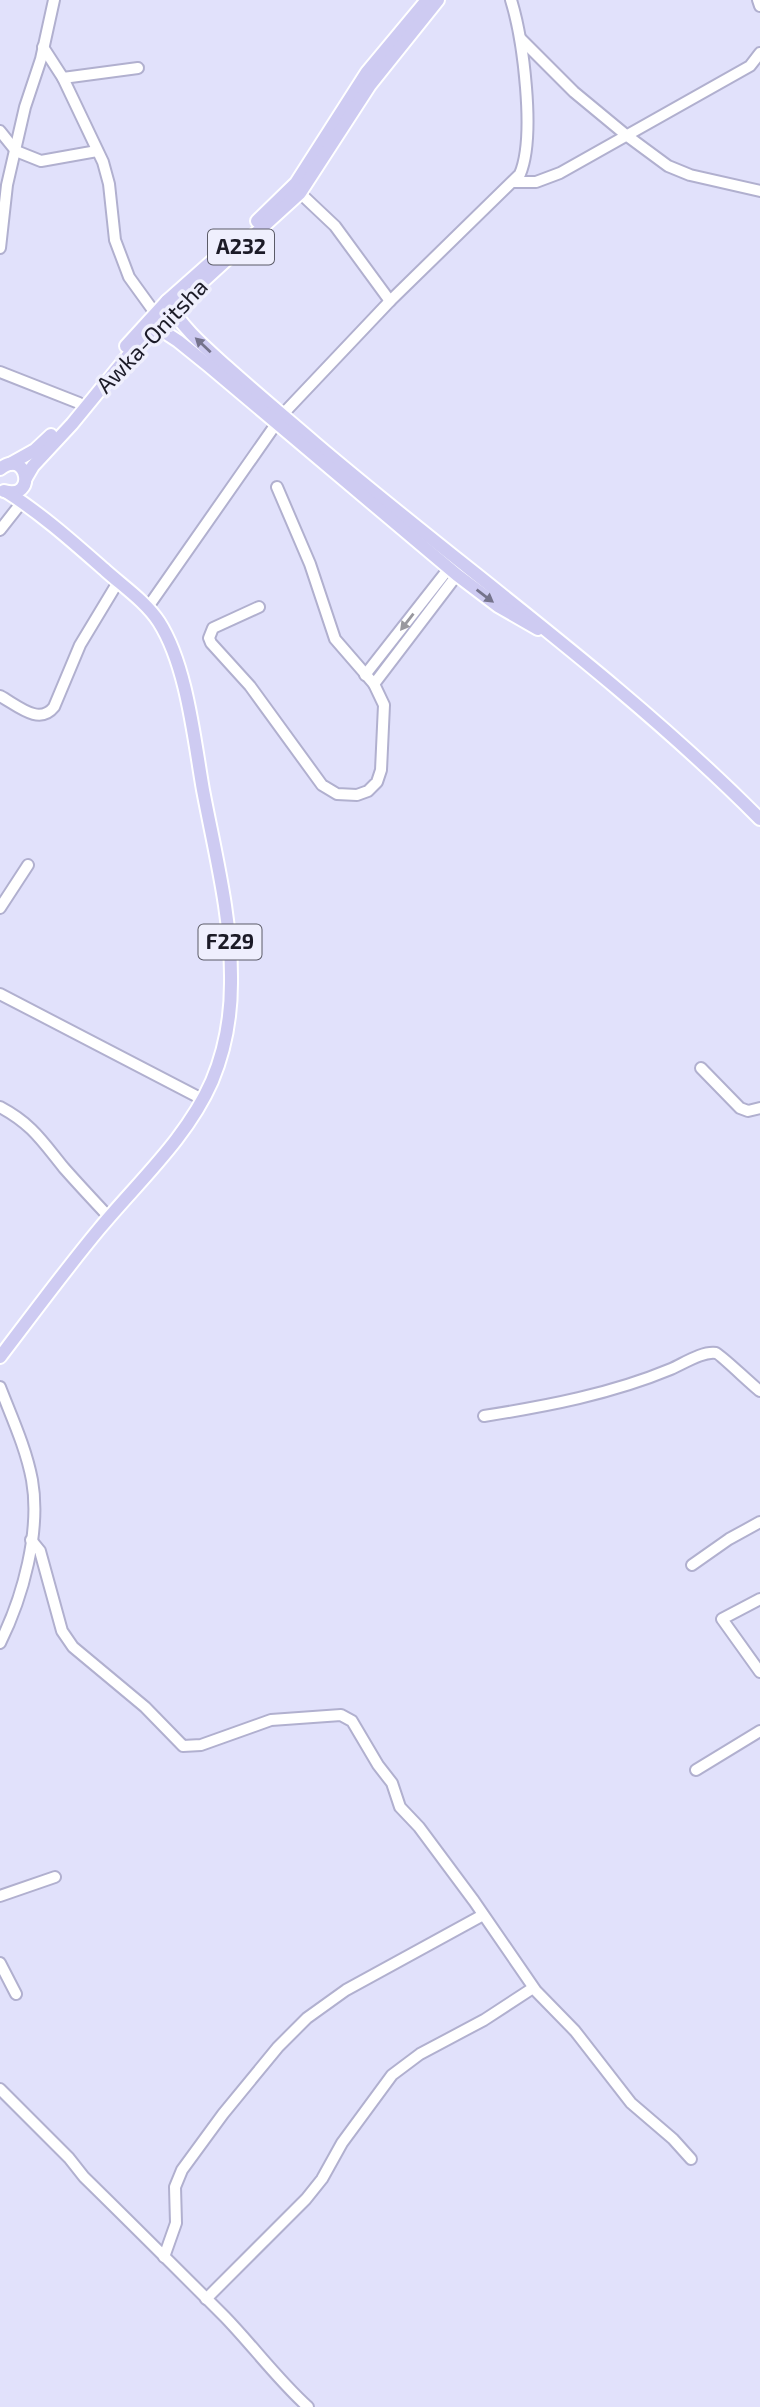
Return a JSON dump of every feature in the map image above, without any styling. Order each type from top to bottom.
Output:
[{"type":"main road","name":"Awka-Onitsha","points":[[4,465],[25,457],[45,442],[153,320],[300,193],[429,0]]},
{"type":"main road","name":"Awka-Onitsha","points":[[170,305],[296,183],[367,72],[429,0]]},
{"type":"main road","points":[[170,305],[195,337],[279,419],[453,572],[498,606],[557,639]]},
{"type":"main road","name":"Awka-Onitsha","points":[[26,480],[33,466],[72,424],[135,347],[153,320]]},
{"type":"main road","points":[[153,320],[557,639],[666,730],[760,819]]},
{"type":"main road","points":[[4,465],[21,468],[26,480],[16,492],[4,490]]},
{"type":"main road","name":"F229","points":[[26,480],[31,499],[40,514]]},
{"type":"main road","name":"F229","points":[[0,1357],[73,1261],[191,1120],[212,1081],[225,1042],[230,1013],[230,938],[183,682],[172,645],[148,607],[40,514],[4,490]]},
{"type":"street","points":[[0,248],[3,184],[16,151],[54,0]]},
{"type":"street","points":[[148,607],[279,419],[390,301],[513,182],[524,163],[527,144],[521,39],[511,0]]},
{"type":"street","points":[[758,0],[760,6]]},
{"type":"street","points":[[521,39],[574,92],[668,166],[760,191]]},
{"type":"street","points":[[43,47],[63,78],[103,162],[115,240],[129,277],[153,320]]},
{"type":"street","points":[[513,182],[537,183],[560,173],[751,66],[760,53]]},
{"type":"street","points":[[63,78],[138,68]]},
{"type":"street","points":[[0,131],[16,151],[41,161],[97,152]]},
{"type":"street","points":[[300,193],[335,226],[390,301]]},
{"type":"street","points":[[0,372],[79,403]]},
{"type":"street","points":[[259,607],[213,628],[209,638],[211,643],[250,686],[322,785],[337,794],[357,795],[368,791],[377,782],[381,770],[384,705],[374,684],[335,639],[310,565],[277,487]]},
{"type":"street","points":[[0,530],[22,502]]},
{"type":"street","points":[[365,675],[453,572]]},
{"type":"street","points":[[374,684],[453,572]]},
{"type":"street","points":[[0,696],[32,714],[48,714],[80,645],[118,582]]},
{"type":"street","points":[[0,908],[27,865]]},
{"type":"street","points":[[0,993],[202,1099]]},
{"type":"street","points":[[701,1068],[740,1108],[755,1111],[760,1108]]},
{"type":"street","points":[[0,1107],[41,1136],[79,1185],[109,1217]]},
{"type":"street","points":[[484,1416],[580,1398],[657,1374],[712,1353],[720,1355],[760,1391]]},
{"type":"street","points":[[0,1387],[27,1457],[32,1483],[33,1518],[18,1602],[0,1643]]},
{"type":"street","points":[[692,1565],[729,1539],[760,1522]]},
{"type":"street","points":[[31,1540],[40,1551],[62,1631],[73,1647],[145,1707],[183,1746],[201,1745],[271,1720],[341,1715],[352,1721],[392,1783],[400,1807],[419,1827],[533,1988],[589,2047],[631,2103],[673,2139],[691,2159]]},
{"type":"street","points":[[760,1600],[722,1619],[760,1672]]},
{"type":"street","points":[[696,1770],[760,1731]]},
{"type":"street","points":[[0,1896],[55,1877]]},
{"type":"street","points":[[164,2257],[176,2223],[175,2187],[182,2170],[223,2114],[278,2047],[307,2018],[346,1990],[483,1915]]},
{"type":"street","points":[[0,1963],[16,1994]]},
{"type":"street","points":[[206,2299],[306,2199],[342,2143],[392,2075],[420,2054],[484,2020],[533,1988]]},
{"type":"street","points":[[0,2089],[308,2407]]}]
